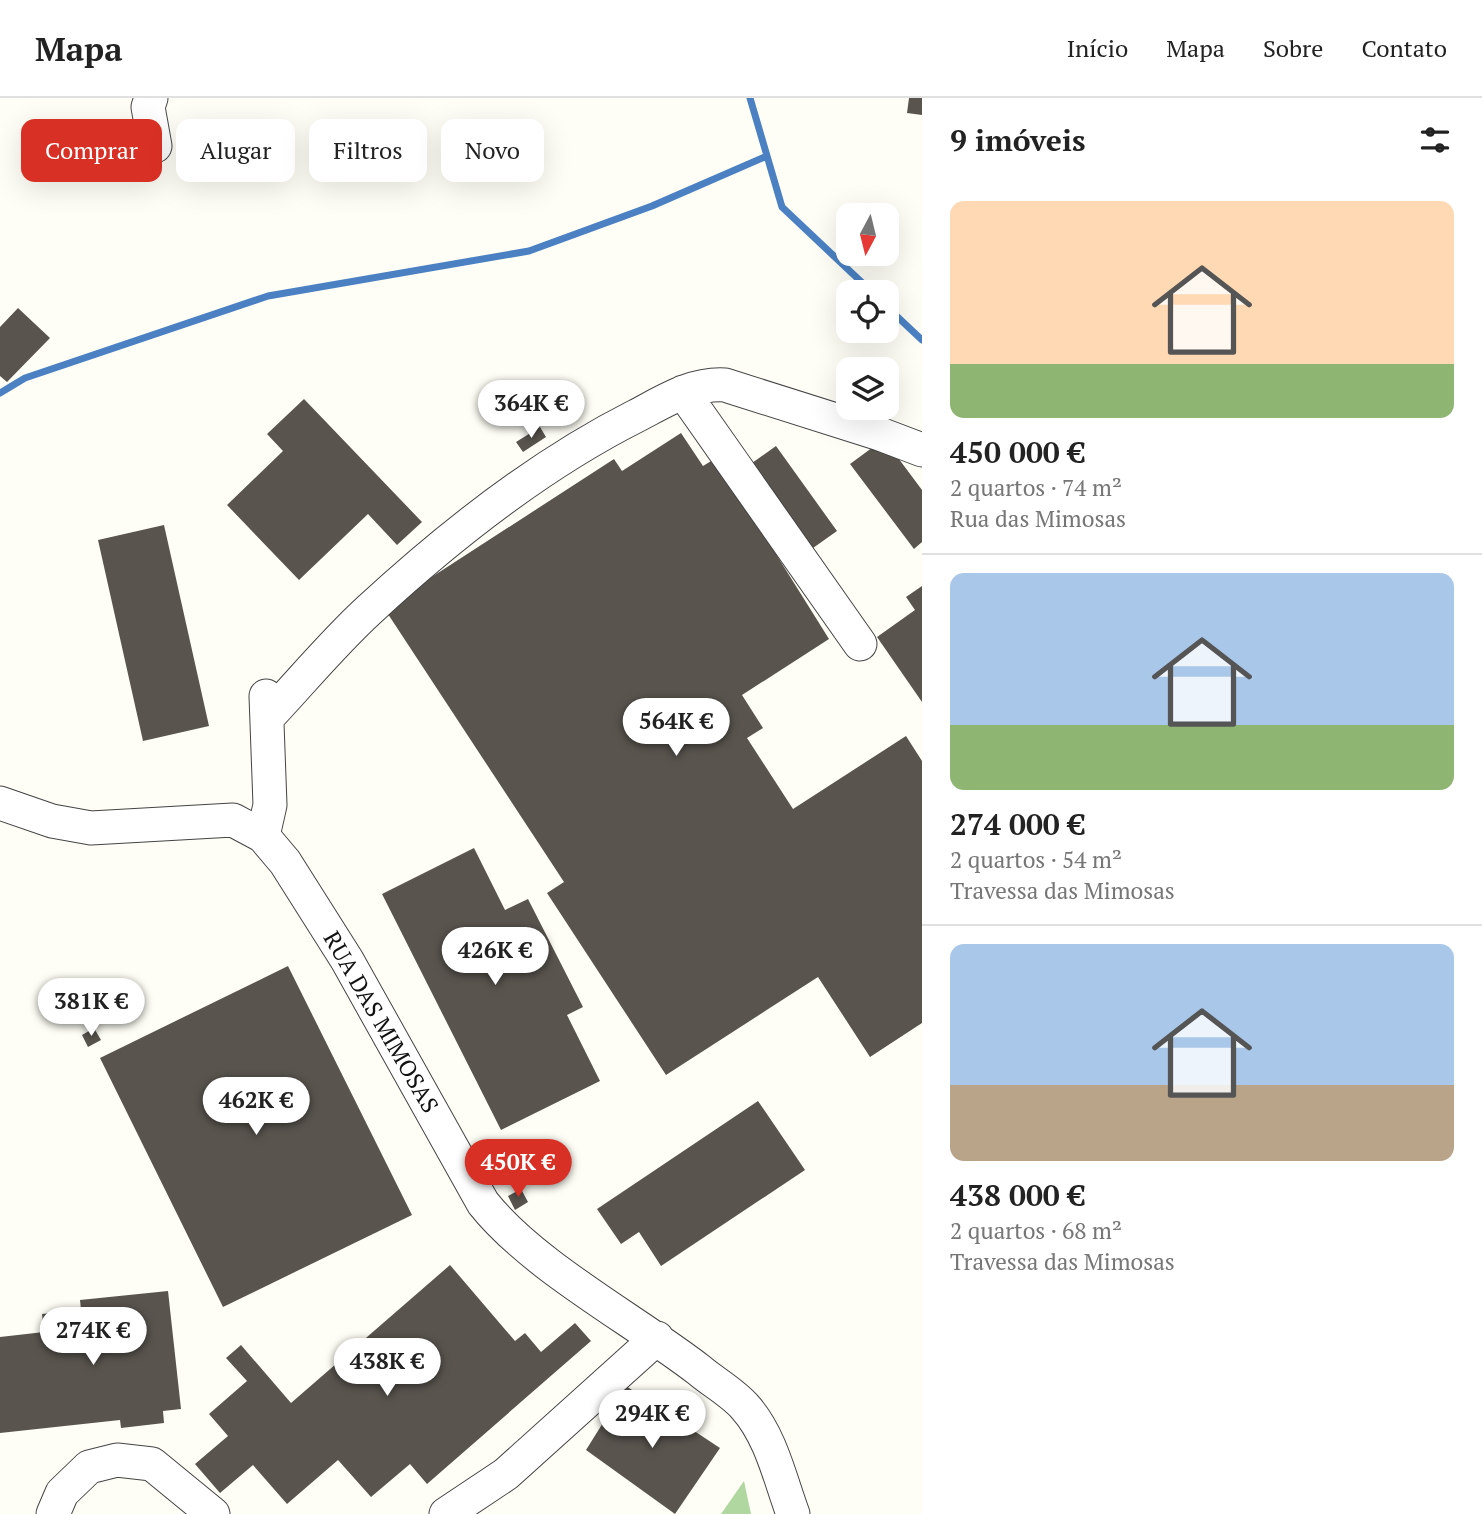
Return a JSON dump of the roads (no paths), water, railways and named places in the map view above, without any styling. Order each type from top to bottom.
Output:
[{"type":"street","points":[[150,119],[148,107],[151,98]]},
{"type":"street","points":[[263,836],[270,805],[266,704],[446,544],[556,462],[615,427],[683,392],[706,384],[725,385],[922,450]]},
{"type":"street","points":[[683,392],[860,643]]},
{"type":"street","name":"RUA DAS MIMOSAS","points":[[0,803],[52,821],[91,828],[233,820],[263,836],[285,862],[347,960],[483,1203],[497,1221],[529,1248],[657,1338],[745,1406],[768,1443],[793,1514]]},
{"type":"street","points":[[446,1514],[506,1474],[657,1338]]},
{"type":"street","points":[[53,1514],[62,1493],[89,1467],[117,1460],[152,1464],[213,1514]]},
{"type":"waterway","points":[[750,98],[782,207],[859,280]]},
{"type":"waterway","points":[[0,393],[25,378],[268,296],[529,251],[652,206],[767,156]]},
{"type":"waterway","points":[[899,318],[922,340]]}]
